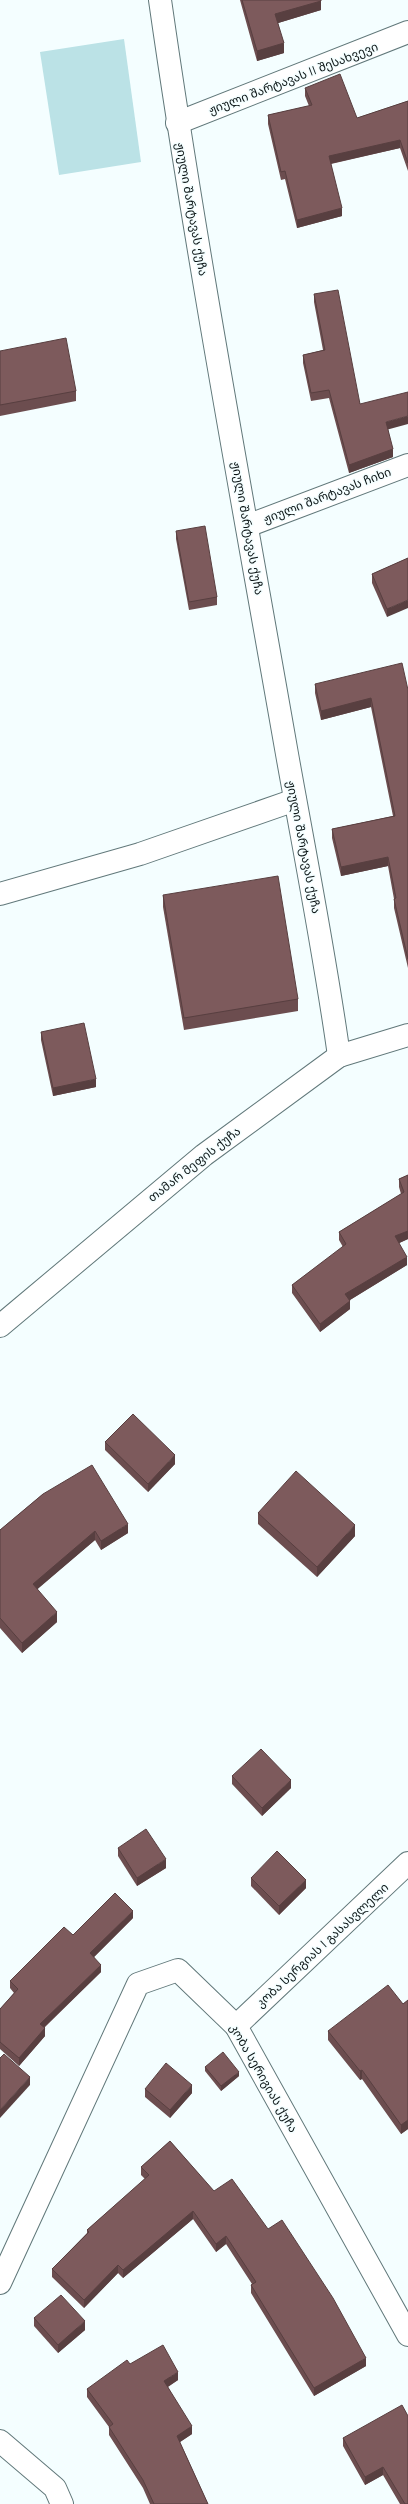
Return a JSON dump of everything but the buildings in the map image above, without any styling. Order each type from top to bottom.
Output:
[{"type":"street","name":"ჟიული შარტავას ქუჩა","points":[[160,0],[177,123],[295,800],[328,971],[339,1056]]},
{"type":"street","name":"ჟიული შარტავას II შესახვევი","points":[[177,123],[408,32]]},
{"type":"street","name":"ჟიული შარტავას ჩიხი","points":[[247,526],[408,465]]},
{"type":"street","points":[[0,894],[140,854],[295,800]]},
{"type":"street","name":"თამარ მეფის ქუჩა","points":[[0,1326],[204,1155],[339,1056],[408,1035]]},
{"type":"street","name":"კობა სერგიას I გასასვლელი","points":[[236,2026],[408,1863]]},
{"type":"street","name":"კობა სერიგიას ქუჩა","points":[[0,2283],[138,1984],[178,1970],[236,2026],[408,2335]]},
{"type":"street","points":[[0,2441],[55,2488],[62,2504]]},
{"type":"shaded area","points":[[124,39],[141,162],[59,175],[40,52]]}]
